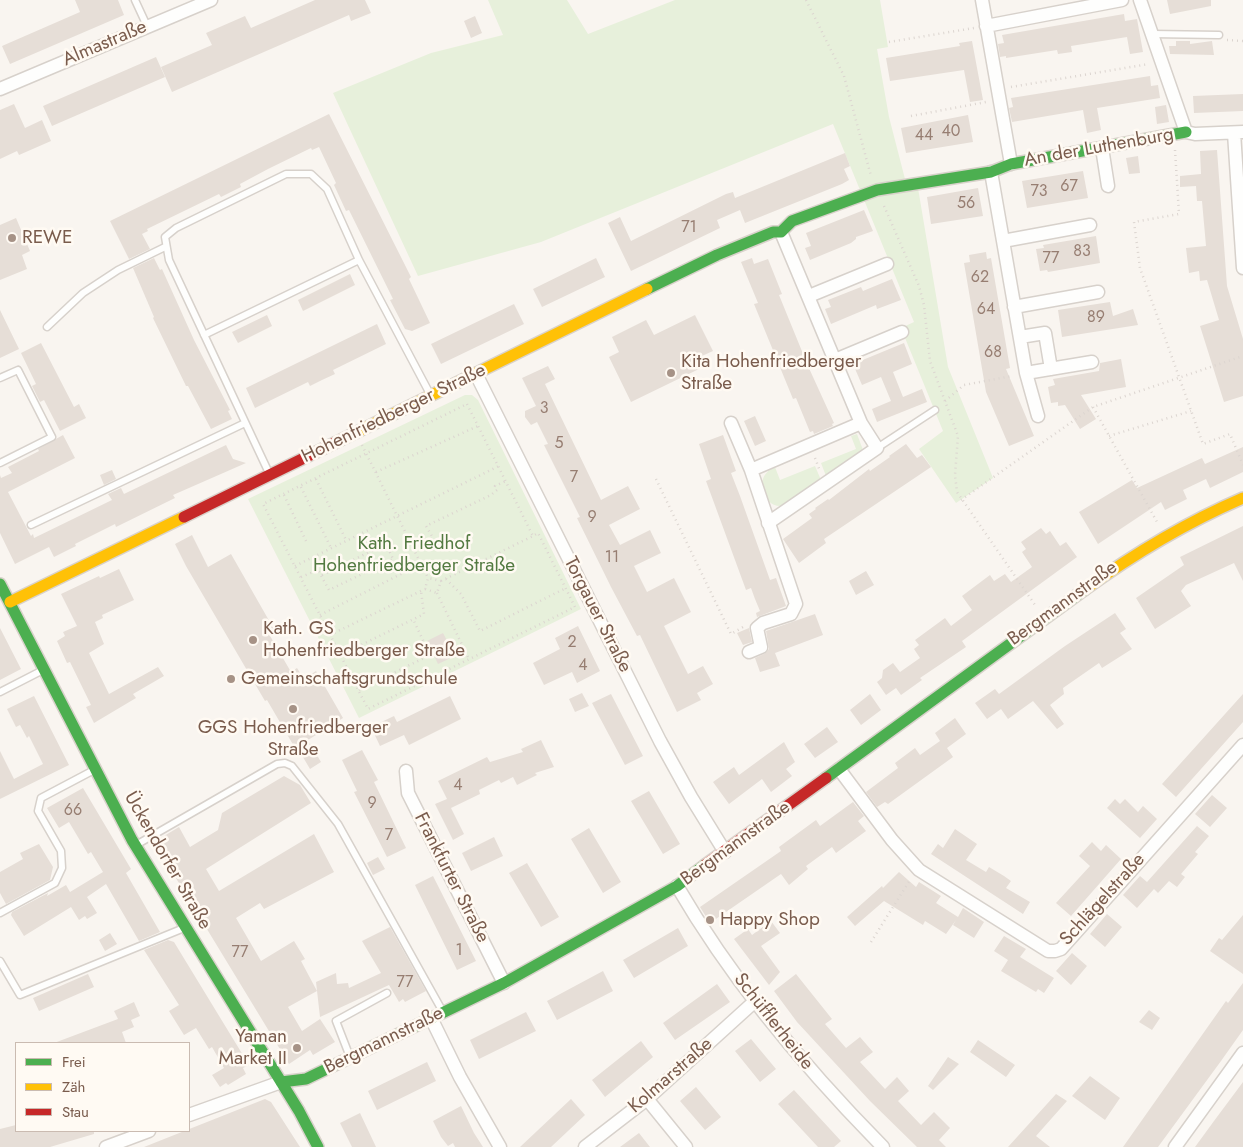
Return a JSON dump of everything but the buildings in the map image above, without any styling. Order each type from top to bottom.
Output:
[{"type":"street","name":"Almastraße","points":[[0,89],[211,0]]},
{"type":"street","name":"An der Luthenburg","points":[[982,0],[1011,164]]},
{"type":"street","points":[[986,26],[1122,0]]},
{"type":"street","points":[[1140,0],[1161,62],[1180,134],[1238,132],[1243,268]]},
{"type":"street","name":"An der Luthenburg","points":[[877,190],[991,172],[1011,164],[1180,134]]},
{"type":"street","points":[[1102,148],[1108,186]]},
{"type":"street","points":[[991,172],[1026,373],[1038,416]]},
{"type":"street","name":"Hohenfriedberger Straße","points":[[10,602],[717,255],[773,232],[781,232],[792,221],[834,204],[877,190]]},
{"type":"street","points":[[1003,241],[1090,225]]},
{"type":"street","points":[[768,523],[877,448],[861,423],[781,232]]},
{"type":"street","points":[[809,296],[887,264]]},
{"type":"street","points":[[1014,307],[1098,292]]},
{"type":"street","points":[[836,360],[902,332]]},
{"type":"street","points":[[1020,337],[1045,333],[1051,368]]},
{"type":"street","points":[[1026,373],[1092,362]]},
{"type":"street","name":"Torgauer Straße","points":[[476,374],[660,740],[691,797],[725,852]]},
{"type":"street","points":[[731,423],[750,470],[795,599],[795,608],[791,614],[763,623],[756,628],[761,647],[749,652]]},
{"type":"street","points":[[750,470],[861,423]]},
{"type":"street","name":"Bergmannstraße","points":[[190,1115],[280,1082],[306,1079],[504,983],[677,886],[1130,556],[1199,517],[1243,498]]},
{"type":"street","name":"Ückendorfer Straße","points":[[0,584],[135,845],[318,1147]]},
{"type":"street","name":"Schlägelstraße","points":[[839,769],[892,840],[917,868],[1048,951],[1055,951],[1061,949],[1243,745]]},
{"type":"street","name":"Frankfurter Straße","points":[[406,771],[408,793],[504,983]]},
{"type":"street","name":"Schüfflerheide","points":[[677,886],[692,912],[754,1002],[824,1086],[878,1145]]},
{"type":"street","name":"Kolmarstraße","points":[[584,1147],[648,1099],[754,1002]]},
{"type":"street","points":[[437,1015],[460,1078],[500,1147]]},
{"type":"street","points":[[1175,1147],[1243,1053]]},
{"type":"street","points":[[648,1099],[686,1147]]},
{"type":"street","points":[[106,1147],[146,1132]]},
{"type":"lane","points":[[135,0],[146,26]]},
{"type":"lane","points":[[1152,34],[1219,35]]},
{"type":"lane","points":[[269,474],[169,260],[165,247],[165,237],[176,228],[286,174],[311,174],[328,189],[359,260],[431,396]]},
{"type":"lane","points":[[47,327],[83,293],[118,270],[165,247]]},
{"type":"lane","points":[[204,335],[359,260]]},
{"type":"lane","points":[[0,378],[18,370],[52,437],[0,463]]},
{"type":"lane","points":[[877,448],[935,410]]},
{"type":"lane","points":[[31,525],[245,423]]},
{"type":"lane","points":[[0,692],[44,670]]},
{"type":"lane","points":[[135,845],[277,764],[285,762],[292,766],[338,824],[437,1015]]},
{"type":"lane","points":[[0,913],[55,883],[62,868],[61,851],[38,811],[41,798],[95,769]]},
{"type":"lane","points":[[0,961],[20,995],[185,927]]},
{"type":"lane","points":[[350,1058],[336,1021],[387,993]]},
{"type":"path","points":[[806,0],[844,76],[854,106],[867,166],[919,286],[924,305],[930,361],[958,436],[955,475],[957,492],[1044,618]]},
{"type":"path","points":[[889,42],[986,26]]},
{"type":"path","points":[[1219,35],[1228,40],[1243,41]]},
{"type":"path","points":[[911,116],[998,95],[1161,62]]},
{"type":"path","points":[[1180,134],[1179,214],[1134,222],[1140,268],[1203,444],[1230,434],[1243,465]]},
{"type":"path","points":[[961,500],[1093,407],[1243,356]]},
{"type":"path","points":[[935,410],[964,385],[1026,373]]},
{"type":"path","points":[[428,578],[441,581],[446,579],[533,536],[538,533],[575,607],[368,709],[264,504],[467,404],[533,536]]},
{"type":"path","points":[[1093,407],[1164,536]]},
{"type":"path","points":[[1109,436],[1191,411]]},
{"type":"path","points":[[376,472],[478,426]]},
{"type":"path","points":[[810,445],[825,484]]},
{"type":"path","points":[[369,458],[428,578],[425,589]]},
{"type":"path","points":[[296,566],[499,466]]},
{"type":"path","points":[[316,479],[346,540]]},
{"type":"path","points":[[656,479],[731,634],[748,625],[756,628]]},
{"type":"path","points":[[413,548],[433,538],[426,526],[491,495],[497,490],[495,486],[506,481]]},
{"type":"path","points":[[300,487],[331,548]]},
{"type":"path","points":[[284,495],[306,540]]},
{"type":"path","points":[[322,575],[386,544],[400,574]]},
{"type":"path","points":[[302,577],[318,570],[329,590],[393,559]]},
{"type":"path","points":[[320,615],[421,564]]},
{"type":"path","points":[[446,579],[461,594],[480,631],[566,588]]},
{"type":"path","points":[[441,581],[437,593],[469,660]]},
{"type":"path","points":[[330,635],[425,589],[437,593]]},
{"type":"path","points":[[357,647],[424,614],[421,591]]},
{"type":"path","points":[[358,690],[430,656],[413,619]]},
{"type":"path","points":[[871,942],[917,868]]},
{"type":"green space","points":[[488,0],[567,0],[588,34],[675,0],[880,0],[888,47],[877,49],[889,117],[905,179],[918,188],[948,367],[993,478],[956,503],[919,449],[943,431],[901,328],[914,322],[833,124],[541,242],[418,276],[333,93],[431,53],[503,35]]},
{"type":"green space","name":"Kath. Friedhof Hohenfriedberger Straße","points":[[465,395],[472,395],[478,400],[581,609],[359,718],[248,499]]},
{"type":"green space","points":[[857,434],[863,450],[826,476],[821,463],[856,449],[851,436]]},
{"type":"green space","points":[[815,466],[821,480],[781,506],[769,502],[765,496],[762,484],[768,471],[775,467],[780,480]]},
{"type":"traffic: fast","points":[[647,289],[717,255],[773,232],[781,232],[792,221],[877,190],[991,172],[1011,164],[1186,132]]},
{"type":"traffic: fast","points":[[0,584],[132,840],[299,1111],[318,1147]]},
{"type":"traffic: fast","points":[[826,778],[1084,590]]},
{"type":"traffic: fast","points":[[281,1082],[306,1079],[504,983],[677,886],[705,865]]},
{"type":"traffic: slow","points":[[355,433],[647,289]]},
{"type":"traffic: slow","points":[[1084,590],[1161,540],[1243,498]]},
{"type":"traffic: slow","points":[[10,602],[184,517]]},
{"type":"traffic: jam","points":[[184,517],[355,433]]},
{"type":"traffic: jam","points":[[705,865],[826,778]]},
{"type":"place","name":"REWE","points":[[12,238]]},
{"type":"place","name":"Kita Hohenfriedberger Straße","points":[[671,373]]},
{"type":"place","name":"Kath. GS Hohenfriedberger Straße","points":[[253,640]]},
{"type":"place","name":"Gemeinschaftsgrundschule","points":[[231,679]]},
{"type":"place","name":"GGS Hohenfriedberger Straße","points":[[293,709]]},
{"type":"place","name":"Happy Shop","points":[[710,920]]},
{"type":"place","name":"Yaman Market II","points":[[297,1048]]}]
